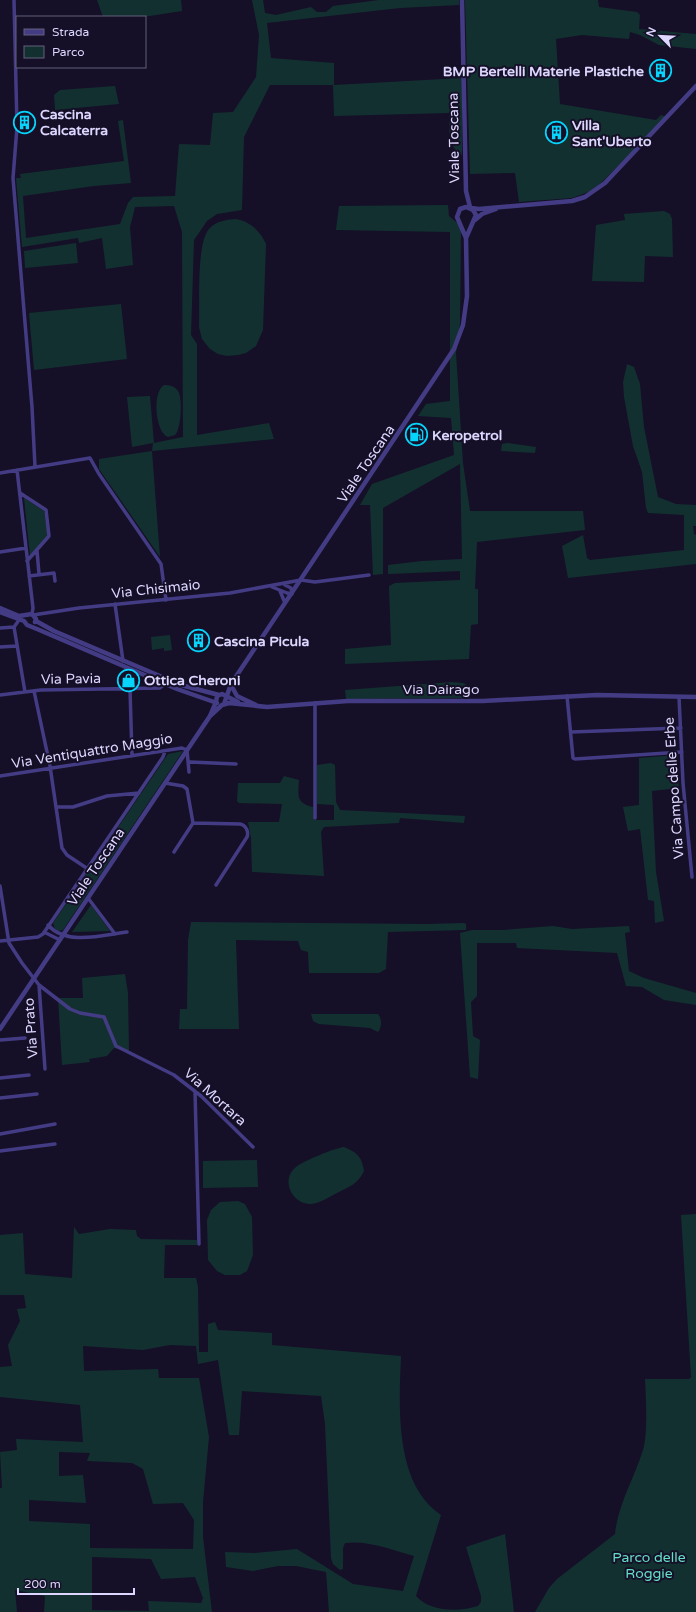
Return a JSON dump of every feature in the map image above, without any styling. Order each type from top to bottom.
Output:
[{"type":"street","points":[[14,0],[17,127],[13,178],[32,407],[35,467]]},
{"type":"street","name":"Viale Toscana","points":[[462,0],[466,191],[470,208],[476,215],[466,238]]},
{"type":"street","points":[[460,209],[464,207],[479,209],[572,201],[595,192],[696,86]]},
{"type":"street","name":"Viale Toscana","points":[[226,696],[231,684],[454,349],[464,325],[467,305],[466,238],[457,217],[466,191]]},
{"type":"street","points":[[460,224],[466,226],[482,214],[503,206]]},
{"type":"street","points":[[0,473],[90,458],[99,474],[161,564],[166,600]]},
{"type":"street","points":[[17,470],[34,617],[33,625],[29,626]]},
{"type":"street","points":[[20,493],[46,510],[49,536],[28,561]]},
{"type":"street","points":[[0,552],[26,548]]},
{"type":"street","points":[[37,551],[40,574]]},
{"type":"street","points":[[29,576],[54,573],[55,581]]},
{"type":"street","name":"Via Chisimaio","points":[[34,617],[42,613],[271,587],[301,580],[315,582],[369,576]]},
{"type":"street","points":[[284,584],[291,588],[292,594]]},
{"type":"street","name":"Via Chisimaio","points":[[271,587],[292,594]]},
{"type":"street","points":[[280,590],[283,594],[285,604]]},
{"type":"street","points":[[116,604],[123,661]]},
{"type":"street","points":[[0,608],[23,619],[29,626],[165,684],[223,705],[240,704]]},
{"type":"street","points":[[0,612],[23,619],[34,617],[123,661],[181,685],[226,696],[240,704]]},
{"type":"street","points":[[0,628],[14,627],[23,619]]},
{"type":"street","points":[[14,627],[25,692]]},
{"type":"street","points":[[0,648],[17,646]]},
{"type":"street","name":"Via Pavia","points":[[0,695],[34,691],[160,688],[165,684]]},
{"type":"street","points":[[231,684],[237,696],[262,707]]},
{"type":"street","name":"Viale Toscana","points":[[220,694],[231,684]]},
{"type":"street","points":[[130,689],[132,756]]},
{"type":"street","points":[[34,691],[51,768],[62,849],[66,854],[88,869]]},
{"type":"street","points":[[216,702],[216,698],[220,694]]},
{"type":"street","name":"Via Dairago","points":[[240,704],[262,707],[358,700],[483,701],[611,694],[696,697]]},
{"type":"street","points":[[223,705],[227,701],[226,696]]},
{"type":"street","points":[[567,696],[575,759],[682,752]]},
{"type":"street","name":"Via Campo delle Erbe","points":[[679,697],[692,877]]},
{"type":"street","name":"Viale Toscana","points":[[0,1029],[210,716],[216,702]]},
{"type":"street","points":[[315,703],[315,818]]},
{"type":"street","name":"Viale Toscana","points":[[210,716],[223,705]]},
{"type":"street","points":[[571,732],[681,728]]},
{"type":"street","name":"Via Ventiquattro Maggio","points":[[0,776],[182,748],[187,750]]},
{"type":"street","points":[[187,750],[190,762],[190,772]]},
{"type":"street","name":"Viale Toscana","points":[[44,932],[139,793],[165,751]]},
{"type":"street","points":[[190,762],[236,764]]},
{"type":"street","points":[[165,783],[183,786],[187,789],[193,823],[174,852]]},
{"type":"street","points":[[56,806],[74,807],[107,796],[139,793]]},
{"type":"street","points":[[193,823],[241,824],[245,827],[248,834],[216,885]]},
{"type":"street","name":"Via Mortara","points":[[0,886],[8,940],[13,952],[39,985],[73,1011],[102,1016],[106,1020],[112,1041],[116,1046],[172,1073],[195,1092],[253,1147]]},
{"type":"street","points":[[88,898],[115,934]]},
{"type":"street","points":[[48,925],[63,935],[88,937],[127,932]]},
{"type":"street","points":[[0,941],[39,936],[44,932],[60,940]]},
{"type":"street","name":"Via Prato","points":[[39,985],[45,1069]]},
{"type":"street","points":[[0,1040],[25,1038]]},
{"type":"street","points":[[0,1078],[29,1075]]},
{"type":"street","points":[[195,1092],[199,1244]]},
{"type":"street","points":[[0,1098],[37,1094]]},
{"type":"street","points":[[0,1134],[55,1124]]},
{"type":"street","points":[[0,1151],[55,1144]]},
{"type":"green space","points":[[97,0],[181,0],[182,11],[146,17],[103,16]]},
{"type":"green space","points":[[252,0],[263,0],[265,13],[276,15],[311,7],[317,12],[326,12],[333,6],[379,0],[459,0],[459,5],[400,8],[267,23],[271,58],[334,63],[334,85],[462,78],[462,155],[453,147],[451,142],[449,131],[449,113],[334,116],[333,85],[270,85],[244,137],[242,210],[217,214],[207,221],[194,240],[191,335],[197,344],[197,435],[269,423],[274,439],[152,451],[153,443],[132,447],[127,397],[150,396],[154,443],[183,437],[182,232],[174,206],[135,207],[130,227],[133,265],[106,269],[102,238],[79,243],[78,238],[22,247],[16,178],[21,178],[20,174],[124,161],[118,121],[123,120],[131,183],[94,186],[23,196],[26,238],[120,224],[128,203],[133,197],[175,196],[179,144],[210,145],[213,113],[233,112],[256,77],[259,35]]},
{"type":"green space","points":[[465,0],[598,0],[599,7],[637,12],[640,15],[639,29],[696,34],[696,49],[659,45],[640,35],[630,32],[629,39],[582,35],[556,39],[560,104],[656,120],[661,115],[667,117],[594,190],[572,198],[519,202],[515,173],[470,174]]},
{"type":"green space","points":[[115,86],[119,104],[55,110],[54,95],[60,90]]},
{"type":"green space","points":[[448,205],[449,216],[461,226],[460,323],[456,353],[463,463],[470,511],[583,511],[585,530],[477,542],[475,589],[478,589],[478,624],[471,625],[469,659],[345,664],[345,649],[391,645],[389,586],[395,583],[460,580],[460,571],[388,574],[388,565],[422,561],[462,559],[460,464],[383,508],[383,574],[373,575],[370,505],[360,505],[372,484],[454,455],[451,418],[418,416],[426,404],[450,401],[450,232],[336,230],[339,206]]},
{"type":"green space","points":[[664,211],[670,214],[672,219],[673,257],[645,256],[644,282],[592,281],[596,225],[625,220],[624,214]]},
{"type":"green space","points":[[235,219],[250,224],[254,227],[266,244],[263,330],[256,346],[246,353],[227,356],[218,354],[210,349],[202,339],[199,327],[200,261],[205,237],[209,229],[225,220]]},
{"type":"green space","points":[[76,243],[78,263],[25,268],[24,251]]},
{"type":"green space","points":[[121,304],[127,359],[34,370],[29,313]]},
{"type":"green space","points":[[627,364],[634,367],[640,384],[644,427],[658,497],[676,504],[696,505],[696,526],[693,526],[694,534],[696,535],[696,564],[568,578],[562,546],[583,535],[587,558],[590,560],[684,550],[684,515],[648,513],[646,508],[642,472],[633,446],[624,397],[623,382]]},
{"type":"green space","points":[[164,385],[172,386],[177,389],[180,395],[181,406],[179,427],[177,432],[175,435],[168,437],[160,428],[157,412],[158,395],[160,389]]},
{"type":"green space","points":[[508,443],[536,447],[535,453],[501,451],[502,444]]},
{"type":"green space","points":[[152,451],[160,557],[99,469],[99,459]]},
{"type":"green space","points":[[24,498],[44,511],[48,535],[30,556]]},
{"type":"green space","points":[[170,635],[172,650],[164,651],[164,648],[152,650],[151,637]]},
{"type":"green space","points":[[452,682],[467,685],[467,694],[464,698],[346,699],[345,690]]},
{"type":"green space","points":[[183,751],[63,930],[59,931],[55,929],[53,923],[168,754]]},
{"type":"green space","points":[[677,755],[679,788],[652,791],[656,872],[664,921],[655,923],[654,901],[648,900],[640,829],[628,831],[623,807],[639,805],[639,758]]},
{"type":"green space","points":[[331,763],[335,765],[336,802],[340,810],[465,816],[464,823],[400,818],[399,823],[324,827],[321,832],[324,876],[252,872],[251,838],[248,822],[279,822],[282,804],[239,803],[237,801],[238,783],[280,783],[284,776],[299,780],[299,798],[307,805],[313,807],[314,820],[334,820],[334,805],[317,804],[317,765]]},
{"type":"green space","points":[[91,905],[110,931],[72,932]]},
{"type":"green space","points":[[191,922],[464,923],[466,924],[466,930],[388,932],[386,969],[379,973],[309,973],[308,952],[301,950],[298,941],[236,940],[239,1029],[179,1029],[180,1009],[187,1009],[188,940]]},
{"type":"green space","points":[[553,926],[572,929],[629,926],[630,932],[625,933],[629,971],[644,978],[696,993],[696,1005],[664,1000],[642,987],[626,986],[617,953],[517,948],[516,943],[477,943],[477,996],[471,1002],[473,1036],[480,1040],[478,1079],[470,1077],[460,933],[472,930],[503,930]]},
{"type":"green space","points":[[125,974],[128,993],[129,1051],[114,1048],[107,1056],[89,1059],[90,1062],[62,1065],[58,998],[83,998],[82,978]]},
{"type":"green space","points":[[311,1014],[378,1014],[381,1020],[381,1026],[378,1032],[370,1028],[319,1024],[313,1021]]},
{"type":"green space","points":[[344,1147],[356,1153],[362,1162],[364,1171],[359,1179],[353,1185],[324,1200],[311,1204],[298,1200],[290,1190],[289,1178],[291,1172],[305,1161]]},
{"type":"green space","points":[[257,1160],[258,1187],[203,1188],[203,1161]]},
{"type":"green space","points":[[238,1201],[245,1204],[252,1217],[253,1255],[247,1271],[240,1275],[225,1275],[217,1271],[208,1260],[207,1220],[211,1210],[220,1202]]},
{"type":"green space","name":"Parco delle Roggie","points":[[696,1214],[696,1612],[535,1612],[549,1588],[557,1579],[615,1534],[619,1512],[645,1443],[645,1379],[689,1379],[691,1377],[681,1215]]},
{"type":"green space","points":[[74,1227],[79,1234],[110,1229],[136,1230],[137,1236],[141,1239],[197,1240],[197,1245],[165,1245],[164,1278],[196,1278],[198,1287],[199,1352],[208,1352],[208,1324],[215,1322],[218,1330],[272,1333],[272,1345],[401,1356],[400,1420],[407,1464],[415,1484],[426,1501],[441,1515],[416,1596],[429,1605],[437,1608],[454,1610],[478,1606],[481,1602],[481,1596],[466,1547],[505,1534],[514,1612],[329,1612],[326,1572],[296,1566],[278,1566],[253,1571],[226,1567],[225,1552],[255,1553],[297,1549],[353,1584],[403,1591],[414,1556],[372,1544],[354,1542],[345,1543],[343,1548],[343,1569],[340,1570],[333,1564],[331,1558],[325,1424],[321,1396],[242,1391],[239,1435],[229,1435],[218,1360],[198,1364],[196,1346],[170,1345],[143,1350],[83,1346],[84,1371],[158,1369],[159,1378],[199,1378],[209,1437],[203,1502],[203,1537],[212,1612],[44,1612],[45,1596],[15,1590],[17,1612],[0,1612],[0,1488],[2,1488],[0,1452],[17,1450],[16,1439],[83,1442],[80,1405],[0,1397],[0,1367],[12,1366],[8,1345],[20,1321],[17,1309],[26,1308],[24,1295],[0,1295],[0,1235],[23,1233],[25,1274],[72,1278]],"holes":[[[59,1452],[90,1453],[87,1461],[132,1463],[143,1469],[153,1504],[183,1503],[194,1520],[193,1549],[90,1548],[90,1524],[29,1521],[29,1500],[86,1503],[83,1475],[59,1476]],[[92,1557],[151,1559],[161,1579],[195,1577],[203,1598],[201,1603],[148,1601],[149,1611],[92,1610]]]},
{"type":"place","name":"BMP Bertelli Materie Plastiche","points":[[660,71]]},
{"type":"place","name":"Cascina Calcaterra","points":[[24,122]]},
{"type":"place","name":"Villa Sant'Uberto","points":[[556,133]]},
{"type":"place","name":"Keropetrol","points":[[417,435]]},
{"type":"place","name":"Cascina Picula","points":[[198,641]]},
{"type":"place","name":"Ottica Cheroni","points":[[128,680]]}]
